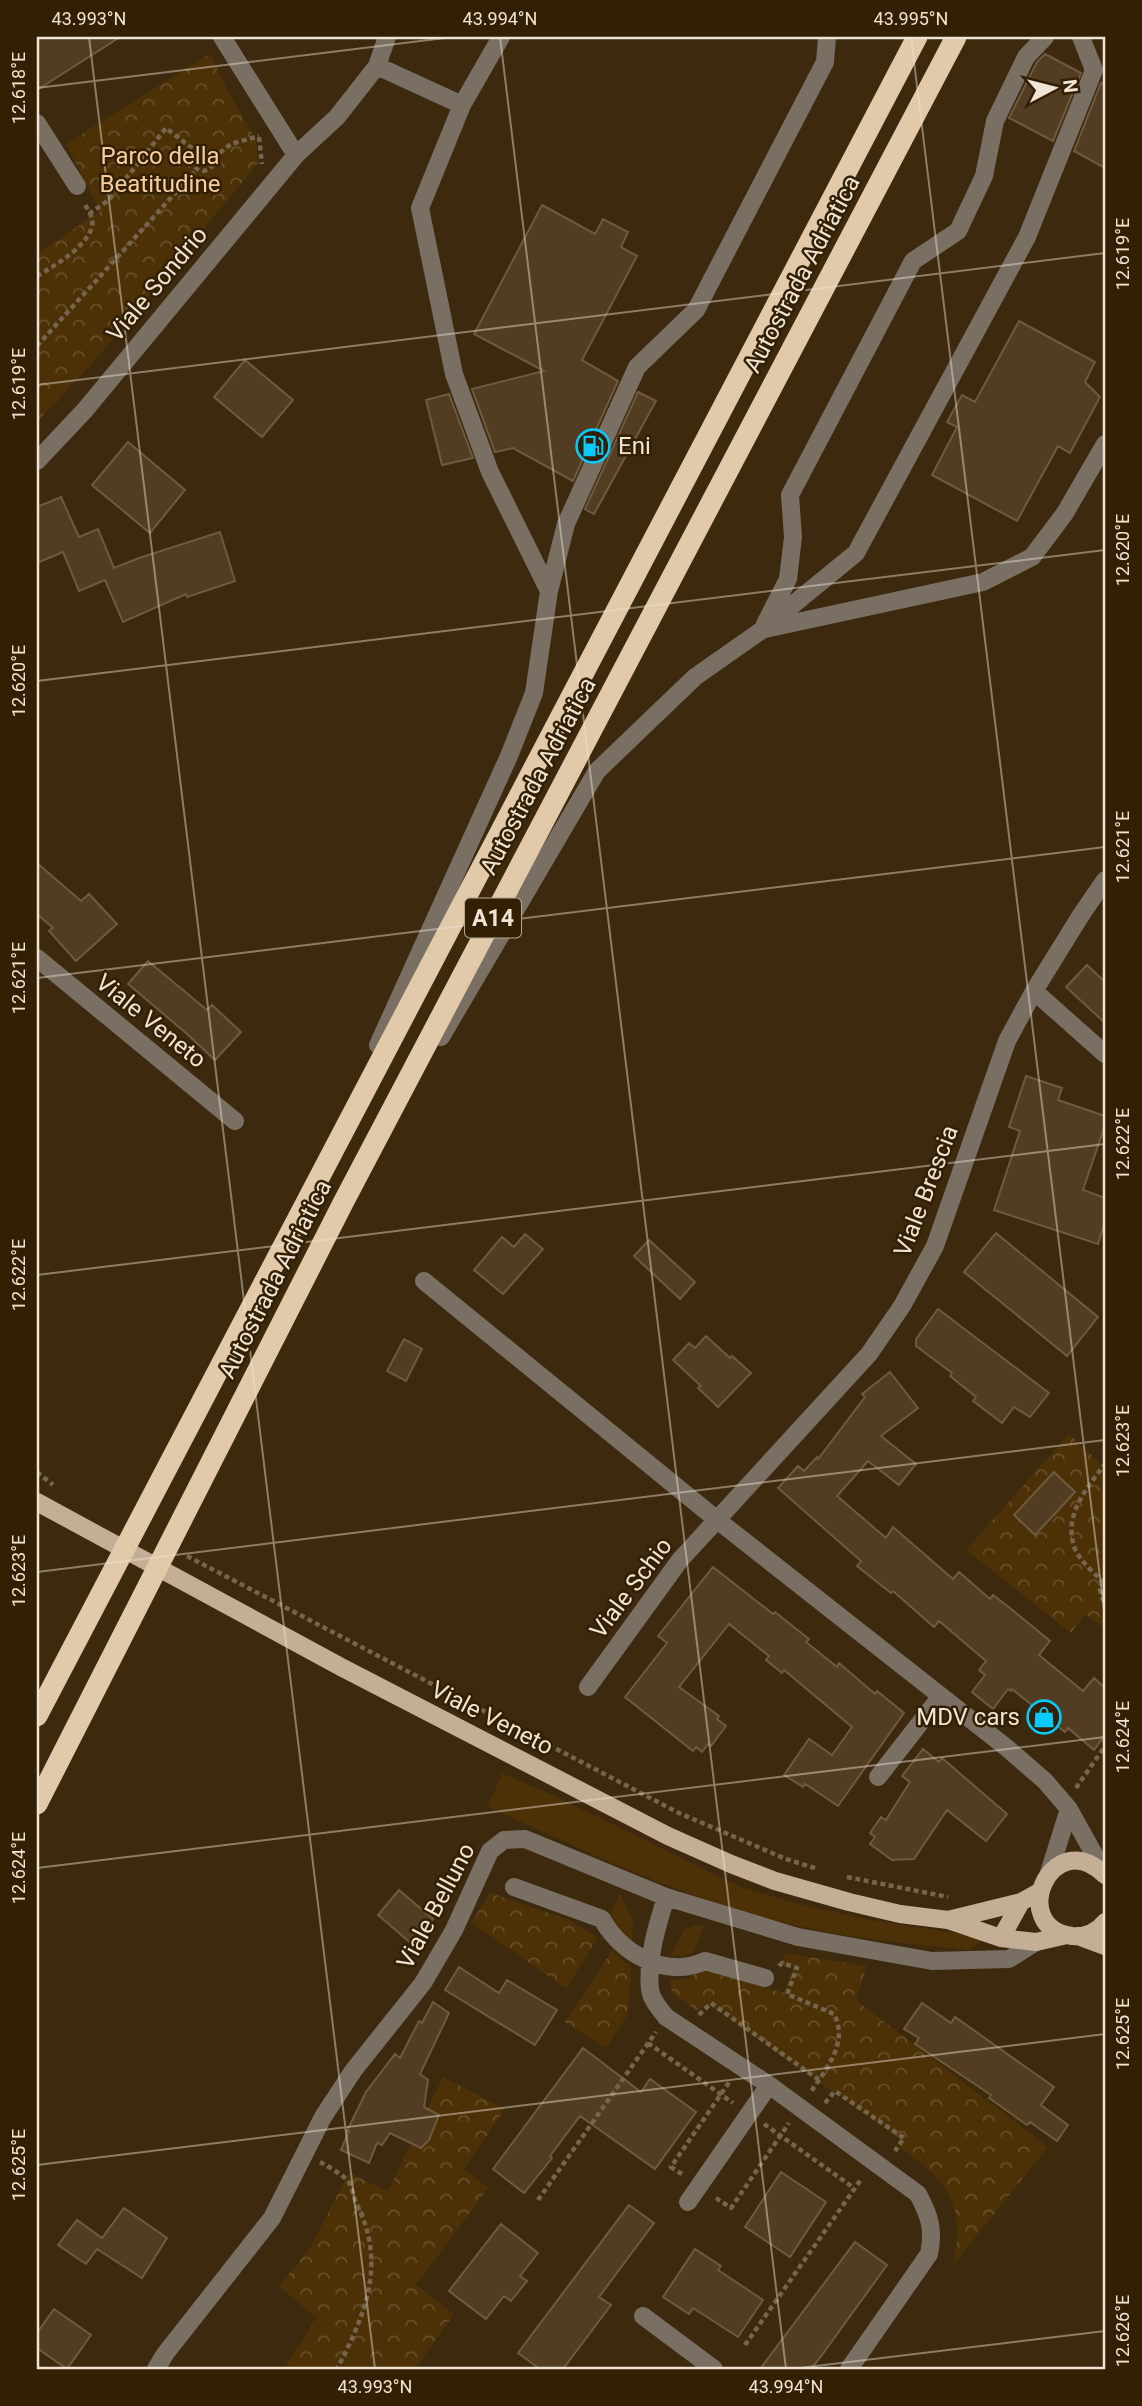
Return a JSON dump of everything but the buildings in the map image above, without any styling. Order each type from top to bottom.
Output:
[{"type":"highway","name":"Autostrada Adriatica","points":[[37,1716],[917,37]]},
{"type":"highway","name":"Autostrada Adriatica","points":[[37,1804],[343,1203],[956,37]]},
{"type":"main road","name":"Viale Veneto","points":[[40,1505],[341,1667],[668,1836],[731,1864],[775,1881],[849,1902],[900,1914],[948,1920],[1002,1938],[1036,1942],[1095,1932],[1105,1922]]},
{"type":"main road","points":[[1105,1875],[1095,1866],[1071,1861],[1049,1872],[1039,1892],[1039,1903],[1048,1923],[1072,1936],[1105,1946]]},
{"type":"main road","name":"Viale Veneto","points":[[948,1920],[1021,1902],[1039,1892]]},
{"type":"main road","points":[[1002,1938],[1021,1902]]},
{"type":"street","points":[[222,37],[296,155]]},
{"type":"street","name":"Viale Sondrio","points":[[37,461],[85,410],[296,155],[337,117],[377,66],[387,37]]},
{"type":"street","points":[[502,37],[462,104],[419,208],[454,374],[490,472],[549,591]]},
{"type":"street","points":[[313,1190],[534,693],[549,591],[566,524],[637,367],[696,310],[825,62],[827,37]]},
{"type":"street","points":[[762,630],[788,579],[793,537],[790,495],[913,261],[958,231],[984,176],[995,121],[1026,57],[1045,37]]},
{"type":"street","points":[[343,1203],[597,771],[695,677],[762,630],[856,553],[1027,237],[1094,71],[1081,37]]},
{"type":"street","points":[[377,66],[462,104]]},
{"type":"street","points":[[37,123],[76,186]]},
{"type":"street","points":[[762,630],[983,582],[1032,557],[1065,513],[1105,444]]},
{"type":"street","name":"Viale Brescia","points":[[716,1519],[869,1354],[902,1306],[935,1247],[1007,1041],[1034,991],[1105,880]]},
{"type":"street","name":"Viale Veneto","points":[[37,958],[235,1121]]},
{"type":"street","points":[[1034,991],[1105,1054]]},
{"type":"street","points":[[424,1281],[1070,1802],[1105,1875]]},
{"type":"street","name":"Viale Schio","points":[[588,1687],[680,1560],[716,1519]]},
{"type":"street","points":[[878,1777],[940,1696]]},
{"type":"street","points":[[1049,1872],[1070,1802]]},
{"type":"street","name":"Viale Belluno","points":[[156,2369],[272,2218],[305,2152],[353,2071],[423,1983],[454,1930],[490,1851],[504,1840],[525,1839],[666,1897],[798,1937],[932,1961],[1009,1959],[1036,1942]]},
{"type":"street","points":[[514,1887],[603,1919],[609,1931],[626,1949],[651,1962],[671,1968],[691,1968],[705,1961],[765,1978]]},
{"type":"street","points":[[666,1897],[655,1933],[650,1991],[666,2017],[769,2085],[918,2194],[928,2213],[933,2235],[929,2254],[849,2369]]},
{"type":"street","points":[[981,1961],[1002,1938]]},
{"type":"street","points":[[688,2202],[769,2085]]},
{"type":"street","points":[[643,2316],[714,2369]]},
{"type":"path","points":[[253,127],[259,136],[262,165]]},
{"type":"path","points":[[89,214],[108,200],[166,128],[197,152]]},
{"type":"path","points":[[213,158],[203,150],[193,157],[193,164],[202,172],[208,170],[213,158],[231,144],[259,136]]},
{"type":"path","points":[[37,346],[197,169]]},
{"type":"path","points":[[37,276],[64,260],[90,234],[93,220],[76,186]]},
{"type":"path","points":[[1105,1464],[1084,1492],[1076,1507],[1073,1521],[1076,1550],[1105,1583],[1100,1594],[1105,1602]]},
{"type":"path","points":[[37,1472],[56,1487]]},
{"type":"path","points":[[176,1551],[680,1813],[786,1859],[822,1870]]},
{"type":"path","points":[[1070,1802],[1105,1746]]},
{"type":"path","points":[[834,1874],[908,1891],[952,1897]]},
{"type":"path","points":[[765,1978],[782,1963],[797,1968],[787,1994],[834,2014],[841,2027],[840,2043],[819,2080]]},
{"type":"path","points":[[538,2200],[666,2017]]},
{"type":"path","points":[[810,2093],[825,2104],[835,2091],[904,2138],[895,2151]]},
{"type":"path","points":[[305,2152],[350,2183],[367,2229],[370,2247],[369,2290],[363,2313],[337,2369]]},
{"type":"path","points":[[745,2345],[863,2175],[879,2165]]},
{"type":"green space","name":"Parco della Beatitudine","points":[[210,54],[256,140],[258,163],[95,360],[37,422],[37,254],[100,211],[66,144]]},
{"type":"green space","points":[[1069,1434],[1105,1468],[1105,1629],[1085,1614],[1071,1633],[966,1550]]},
{"type":"green space","points":[[502,1773],[743,1888],[802,1905],[871,1920],[986,1938],[970,1950],[855,1937],[774,1920],[690,1894],[608,1861],[488,1807]]},
{"type":"green space","points":[[490,1893],[569,1920],[598,1938],[566,1988],[471,1923]]},
{"type":"green space","points":[[620,1894],[633,1920],[632,1943],[618,1930],[610,1914]]},
{"type":"green space","points":[[697,1925],[704,1927],[693,1953],[682,1957],[670,1956],[684,1930]]},
{"type":"green space","points":[[612,1951],[631,1967],[628,2014],[606,2048],[565,2022]]},
{"type":"green space","points":[[785,1953],[867,1966],[856,2000],[1048,2147],[953,2265],[957,2243],[954,2208],[940,2181],[896,2145],[900,2139],[707,2003],[698,2011],[672,1993],[670,1980],[689,1979],[700,1968],[784,1993],[793,1969],[782,1965]]},
{"type":"green space","points":[[443,2077],[505,2109],[464,2169],[488,2188],[416,2285],[454,2314],[417,2366],[421,2369],[284,2369],[316,2318],[279,2286],[310,2248],[349,2173],[388,2191]]},
{"type":"place","name":"Eni","points":[[593,446]]},
{"type":"place","name":"MDV cars","points":[[1044,1717]]}]
